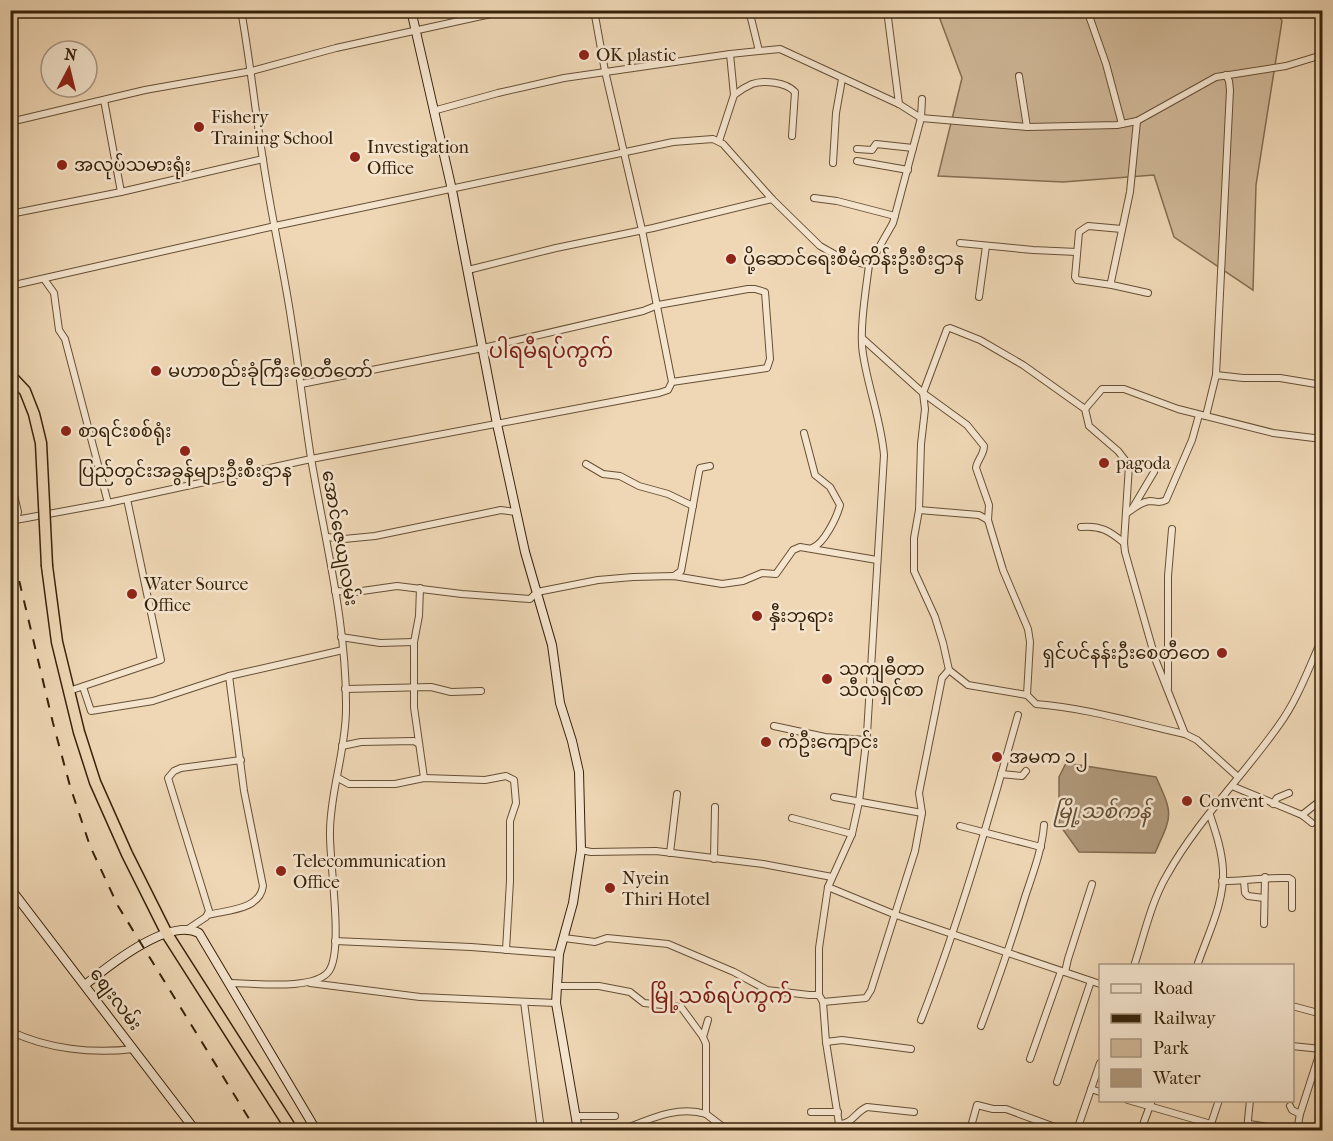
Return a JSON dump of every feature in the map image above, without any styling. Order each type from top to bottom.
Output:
[{"type":"highway","points":[[10,375],[25,391],[34,414],[41,443],[47,566],[57,642],[68,692],[95,782],[168,934],[292,1131]]},
{"type":"street","name":"အောင်ဇေယျလမ်း","points":[[241,10],[252,71],[262,159],[292,323],[311,459],[327,537],[343,650],[346,710],[330,830],[335,941],[330,969],[323,977],[309,983]]},
{"type":"street","points":[[411,10],[452,190],[516,512],[552,645],[560,703],[579,772],[581,850],[573,903],[559,954],[556,986],[556,1003],[578,1131]]},
{"type":"street","points":[[10,122],[145,90],[252,71],[336,48],[509,10]]},
{"type":"street","points":[[13,521],[311,459],[668,390],[672,382],[658,305],[605,71],[594,10]]},
{"type":"street","points":[[748,10],[759,51]]},
{"type":"street","points":[[887,10],[899,104]]},
{"type":"street","points":[[1087,10],[1106,64],[1122,124]]},
{"type":"street","points":[[433,111],[498,93],[605,71],[780,49],[899,104],[921,118],[1027,127],[1122,124],[1137,121],[1216,77],[1286,66],[1323,56]]},
{"type":"street","points":[[719,141],[734,94],[730,54]]},
{"type":"street","points":[[1129,512],[1137,505],[1149,501],[1166,500],[1202,416],[1216,375],[1230,90],[1226,75]]},
{"type":"street","points":[[1019,76],[1027,127]]},
{"type":"street","points":[[833,163],[836,113],[842,79]]},
{"type":"street","points":[[734,94],[760,83],[793,88],[796,96],[792,136]]},
{"type":"street","points":[[914,1112],[867,1107],[862,1109],[850,1122],[839,1127],[826,1042],[823,1002],[819,995],[819,948],[828,887],[852,834],[859,802],[866,740],[883,445],[863,353],[862,338],[869,265],[895,216],[921,118],[922,99]]},
{"type":"street","points":[[104,100],[122,192]]},
{"type":"street","points":[[1112,285],[1112,274],[1130,192],[1137,121]]},
{"type":"street","points":[[10,286],[274,226],[624,152],[673,142],[712,139],[719,141],[772,199],[820,246],[843,259],[869,265]]},
{"type":"street","points":[[857,149],[872,150],[876,144],[913,147]]},
{"type":"street","points":[[10,214],[122,192],[262,159]]},
{"type":"street","points":[[857,161],[908,170]]},
{"type":"street","points":[[814,198],[837,201],[895,216]]},
{"type":"street","points":[[468,270],[772,199]]},
{"type":"street","points":[[1122,229],[1084,227],[1079,232],[1077,280],[1148,293]]},
{"type":"street","points":[[960,243],[1077,252]]},
{"type":"street","points":[[979,297],[986,246]]},
{"type":"street","points":[[44,279],[54,293],[59,330],[65,339],[108,503]]},
{"type":"street","points":[[301,384],[483,348],[643,311],[658,305],[755,288],[765,292],[770,359],[766,368],[672,382]]},
{"type":"street","points":[[1185,734],[1168,694],[1144,622],[1124,543],[1129,512],[1129,465],[1089,426],[1085,409],[1023,365],[980,340],[952,328],[947,329],[923,393],[925,409],[921,444],[920,510],[914,538],[914,571],[943,643],[949,670],[973,687],[1027,695],[1036,704],[1094,712],[1185,734],[1197,740],[1238,777]]},
{"type":"street","points":[[862,338],[923,393],[967,425],[984,446],[976,468],[989,505],[988,520],[1004,570],[1028,629],[1030,642],[1027,695]]},
{"type":"street","points":[[1216,375],[1280,378],[1323,385]]},
{"type":"street","points":[[1085,409],[1102,389],[1124,389],[1178,410],[1273,434],[1323,439]]},
{"type":"street","points":[[804,433],[815,475],[830,487],[840,505],[837,516],[816,547],[812,548]]},
{"type":"street","points":[[586,464],[603,474],[620,476],[639,486],[668,494],[693,506]]},
{"type":"street","points":[[674,576],[681,571],[700,468],[710,466]]},
{"type":"street","points":[[1129,512],[1154,472]]},
{"type":"street","points":[[10,478],[18,512],[13,521]]},
{"type":"street","points":[[68,692],[161,660],[127,499]]},
{"type":"street","points":[[327,537],[344,539],[375,536],[501,510],[516,512]]},
{"type":"street","points":[[920,510],[979,515],[988,520]]},
{"type":"street","points":[[1081,527],[1101,527],[1124,543]]},
{"type":"street","points":[[1168,694],[1168,576],[1172,529]]},
{"type":"street","points":[[335,591],[355,592],[397,586],[530,599],[537,592],[598,580],[674,576],[712,584],[743,581],[762,573],[776,574],[796,548],[812,548],[877,560]]},
{"type":"street","points":[[420,588],[419,616],[414,642],[414,689],[424,777]]},
{"type":"street","points":[[341,637],[380,643],[414,642]]},
{"type":"street","points":[[1135,964],[1166,875],[1280,724],[1323,639]]},
{"type":"street","points":[[82,687],[91,711],[153,700],[229,676],[343,650]]},
{"type":"street","points":[[823,1002],[866,998],[871,990],[915,851],[922,813],[919,794],[942,678],[949,670]]},
{"type":"street","points":[[85,985],[118,958],[168,934],[188,929],[208,915],[248,905],[262,893],[263,886],[244,791],[229,676]]},
{"type":"street","points":[[345,689],[431,687],[451,692],[481,691]]},
{"type":"street","points":[[921,1020],[953,934],[985,833],[1018,715]]},
{"type":"street","points":[[774,726],[825,737],[866,740]]},
{"type":"street","points":[[342,746],[361,742],[414,741],[419,744]]},
{"type":"street","points":[[208,915],[208,904],[168,778],[174,771],[181,768],[241,760]]},
{"type":"street","points":[[1001,774],[1022,776],[1026,771]]},
{"type":"street","points":[[338,778],[349,784],[395,784],[424,777],[485,780],[506,776],[514,780],[516,803],[510,821],[510,881],[506,950]]},
{"type":"street","points":[[1232,786],[1302,815],[1312,823]]},
{"type":"street","points":[[1273,804],[1276,798],[1289,793]]},
{"type":"street","points":[[670,853],[677,794]]},
{"type":"street","points":[[834,797],[922,813]]},
{"type":"street","points":[[1302,815],[1316,804]]},
{"type":"street","points":[[714,859],[715,807]]},
{"type":"street","points":[[1198,964],[1219,901],[1222,881],[1219,842],[1210,815]]},
{"type":"street","points":[[792,818],[852,834]]},
{"type":"street","points":[[981,1026],[1008,953],[1041,847],[1044,825]]},
{"type":"street","points":[[960,826],[1041,847]]},
{"type":"street","points":[[581,850],[670,853],[763,864],[832,877]]},
{"type":"street","points":[[1222,881],[1244,881],[1265,877],[1292,880],[1292,908]]},
{"type":"street","points":[[1264,924],[1265,877]]},
{"type":"street","points":[[1244,881],[1245,893],[1248,896],[1264,898]]},
{"type":"street","points":[[1030,1059],[1068,959],[1092,884]]},
{"type":"street","points":[[828,887],[896,915],[1099,983]]},
{"type":"street","name":"စျေးလမ်း","points":[[10,888],[195,1131]]},
{"type":"street","points":[[188,929],[199,933],[203,938],[316,1131]]},
{"type":"street","points":[[564,938],[595,942],[607,938],[668,944],[724,967],[767,990],[819,995]]},
{"type":"street","points":[[335,941],[559,954]]},
{"type":"street","points":[[1058,1082],[1091,981]]},
{"type":"street","points":[[230,983],[309,983],[420,997],[556,1003]]},
{"type":"street","points":[[556,986],[599,986],[630,992],[644,1003],[681,1007],[703,1037],[707,1047],[706,1114]]},
{"type":"street","points":[[524,1002],[541,1131]]},
{"type":"street","points":[[1294,1006],[1323,1014]]},
{"type":"street","points":[[703,1037],[708,1020]]},
{"type":"street","points":[[10,1031],[39,1044],[110,1050],[133,1049]]},
{"type":"street","points":[[1297,1131],[1323,1031]]},
{"type":"street","points":[[826,1042],[842,1040],[911,1049]]},
{"type":"street","points":[[1294,1046],[1321,1045]]},
{"type":"street","points":[[1077,1131],[1099,1068]]},
{"type":"street","points":[[1091,1089],[1099,1091]]},
{"type":"street","points":[[1136,1102],[1151,1104],[1210,1127],[1219,1102]]},
{"type":"street","points":[[1251,1102],[1248,1127],[1287,1131]]},
{"type":"street","points":[[1141,1131],[1151,1104]]},
{"type":"street","points":[[970,1131],[977,1105],[1006,1109],[1063,1131]]},
{"type":"street","points":[[1290,1106],[1292,1110],[1300,1114]]},
{"type":"street","points":[[621,1131],[674,1112],[689,1110],[706,1114],[728,1131]]},
{"type":"street","points":[[811,1112],[838,1112]]},
{"type":"street","points":[[575,1116],[615,1116]]},
{"type":"green space","points":[[937,11],[1277,11],[1282,21],[1256,185],[1253,290],[1174,237],[1154,175],[1063,182],[938,176],[962,78]]},
{"type":"water","name":"မြို့သစ်ကန်","points":[[1066,763],[1156,777],[1166,800],[1169,815],[1168,823],[1155,853],[1079,852],[1059,824],[1059,777]]},
{"type":"railway","points":[[10,542],[53,723],[70,786],[90,846],[118,906],[256,1130]]},
{"type":"place","name":"OK plastic","points":[[584,55]]},
{"type":"place","name":"Fishery Training School","points":[[199,127]]},
{"type":"place","name":"Investigation Office","points":[[355,157]]},
{"type":"place","name":"အလုပ်သမားရုံး","points":[[62,165]]},
{"type":"place","name":"ပို့ဆောင်ရေးစီမံကိန်းဦးစီးဌာန","points":[[731,259]]},
{"type":"place","name":"မဟာစည်းခုံကြီးစေတီတော်","points":[[156,371]]},
{"type":"place","name":"စာရင်းစစ်ရုံး","points":[[66,431]]},
{"type":"place","name":"ပြည်တွင်းအခွန်များဦးစီးဌာန","points":[[185,451]]},
{"type":"place","name":"pagoda","points":[[1104,463]]},
{"type":"place","name":"Water Source Office","points":[[132,594]]},
{"type":"place","name":"နှီးဘုရား","points":[[757,616]]},
{"type":"place","name":"ရှင်ပင်နန်းဦးစေတီတေ","points":[[1222,653]]},
{"type":"place","name":"သကျဓီတာ သီလရှင်စာ","points":[[827,679]]},
{"type":"place","name":"ကံဦးကျောင်း","points":[[766,742]]},
{"type":"place","name":"အမက ၁၂","points":[[997,757]]},
{"type":"place","name":"Convent","points":[[1187,801]]},
{"type":"place","name":"Telecommunication Office","points":[[281,871]]},
{"type":"place","name":"Nyein Thiri Hotel","points":[[610,888]]},
{"type":"district","name":"ပါရမီရပ်ကွက်","points":[[551,351]]},
{"type":"district","name":"မြို့သစ်ရပ်ကွက်","points":[[721,996]]}]
